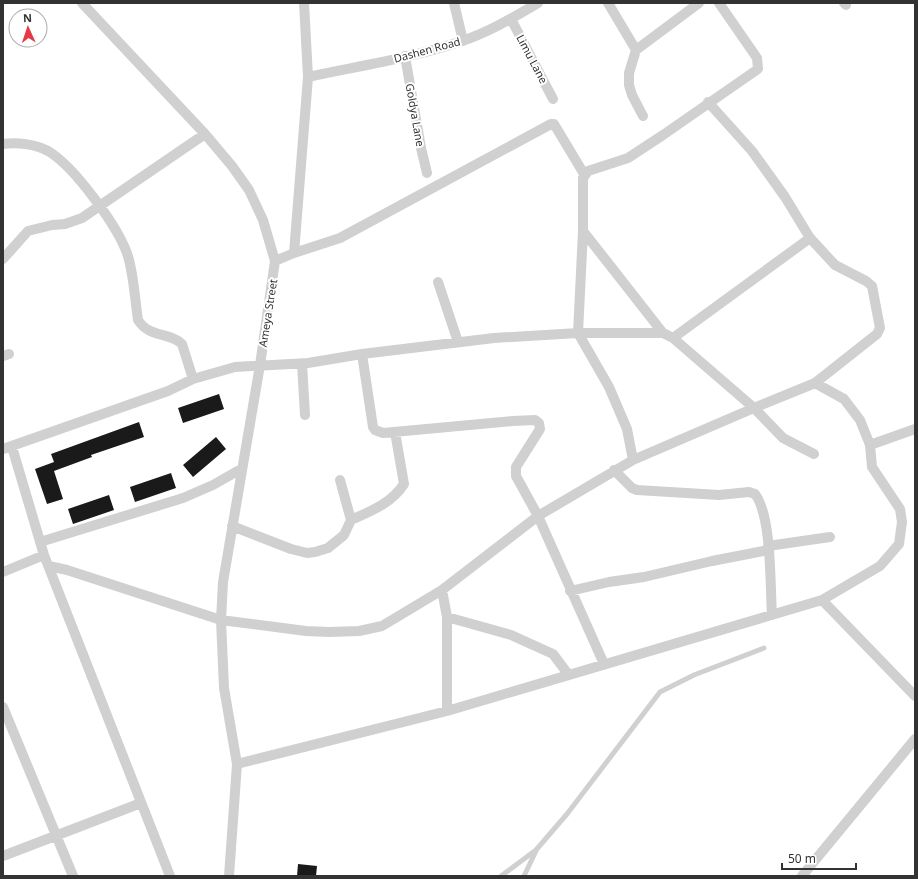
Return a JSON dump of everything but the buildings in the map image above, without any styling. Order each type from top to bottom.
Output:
[{"type":"street","points":[[82,3],[205,134],[250,190],[263,220],[275,261],[294,253],[340,238],[551,124],[554,124],[584,174],[584,231],[578,333],[609,387],[627,429],[633,460]]},
{"type":"street","points":[[294,253],[308,77],[304,3]]},
{"type":"street","points":[[454,3],[463,41]]},
{"type":"street","name":"Dashen Road","points":[[308,77],[405,56],[463,41],[511,19],[538,3]]},
{"type":"street","points":[[608,3],[636,50]]},
{"type":"street","points":[[643,116],[629,85],[630,72],[636,50],[699,3]]},
{"type":"street","points":[[584,174],[588,170],[628,158],[663,135],[708,102],[755,72],[759,65],[757,58],[719,3]]},
{"type":"street","name":"Limu Lane","points":[[511,19],[553,99]]},
{"type":"street","name":"Goldya Lane","points":[[405,56],[421,148],[427,173]]},
{"type":"street","points":[[49,566],[67,570],[221,620],[306,631],[359,630],[382,626],[442,590],[538,516],[614,470],[633,460],[814,383],[877,334],[880,328],[872,286],[866,281],[835,265],[810,238],[785,197],[752,151],[708,102]]},
{"type":"street","points":[[3,259],[28,231],[52,225],[65,224],[82,218],[205,134]]},
{"type":"street","points":[[3,144],[10,143],[32,145],[47,150],[62,161],[100,206],[122,241],[129,259],[138,320],[142,326],[149,331],[182,344],[193,379]]},
{"type":"street","points":[[584,231],[663,333],[673,338],[754,408],[783,438],[814,454]]},
{"type":"street","points":[[673,338],[810,238]]},
{"type":"street","name":"Ameya Street","points":[[229,876],[237,764],[224,688],[221,620],[223,582],[241,469],[260,365],[275,261]]},
{"type":"street","points":[[438,282],[458,342]]},
{"type":"street","points":[[170,876],[44,555],[7,448],[168,391],[193,379],[235,367],[302,364],[362,354],[458,342],[578,333],[663,333]]},
{"type":"street","points":[[362,354],[373,427],[375,430],[383,433],[535,420],[539,423],[540,429],[516,467],[515,472],[538,516],[570,591],[604,664]]},
{"type":"street","points":[[302,364],[305,415]]},
{"type":"street","points":[[237,764],[447,711],[822,600],[880,566],[899,544],[902,522],[900,509],[874,471],[870,445],[860,420],[844,399],[814,383]]},
{"type":"street","points":[[870,445],[915,429]]},
{"type":"street","points":[[232,526],[291,549],[307,553],[328,548],[344,535],[351,520],[378,507],[398,493],[404,484],[395,432]]},
{"type":"street","points":[[40,542],[183,498],[213,485],[241,469]]},
{"type":"street","points":[[614,470],[632,488],[637,490],[719,495],[749,492],[755,494],[764,514],[768,548],[772,615]]},
{"type":"street","points":[[340,480],[351,520]]},
{"type":"street","points":[[570,591],[768,548],[830,537]]},
{"type":"street","points":[[3,572],[44,555]]},
{"type":"street","points":[[442,590],[447,617],[447,711]]},
{"type":"street","points":[[822,600],[915,696]]},
{"type":"street","points":[[447,617],[511,635],[553,654],[568,674]]},
{"type":"street","points":[[3,707],[72,876]]},
{"type":"street","points":[[802,876],[915,739]]},
{"type":"street","points":[[3,856],[56,834],[141,803]]},
{"type":"lane","points":[[501,876],[536,850],[567,814],[660,692],[694,675],[764,648]]},
{"type":"lane","points":[[524,876],[536,850]]}]
